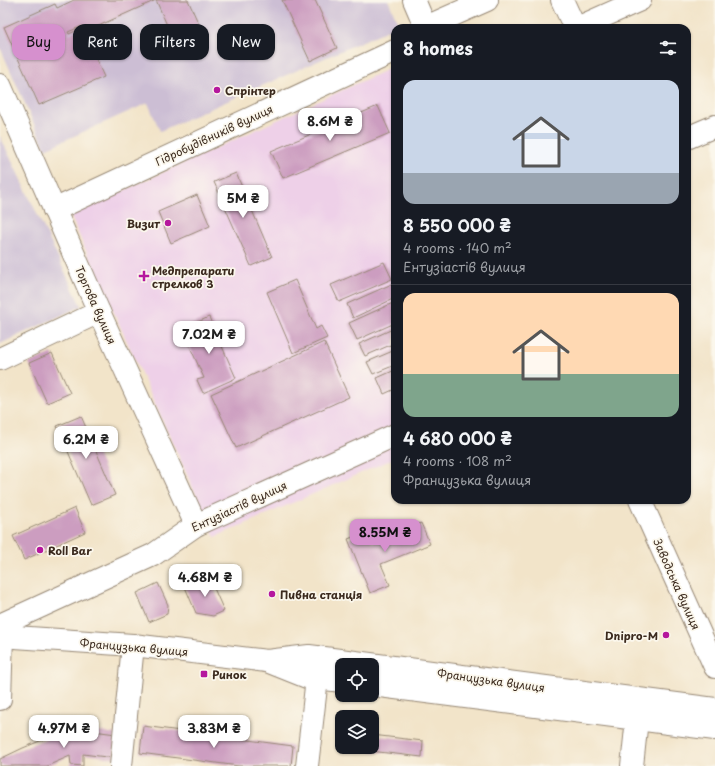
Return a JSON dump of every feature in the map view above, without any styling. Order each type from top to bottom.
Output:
[{"type":"street","points":[[414,0],[424,24]]},
{"type":"street","points":[[435,24],[487,0]]},
{"type":"street","points":[[562,0],[574,24]]},
{"type":"street","points":[[585,24],[640,0]]},
{"type":"street","name":"Гідробудівників вулиця","points":[[54,210],[391,53]]},
{"type":"street","name":"Торгова вулиця","points":[[0,85],[99,312],[196,525]]},
{"type":"street","points":[[691,136],[715,126]]},
{"type":"street","points":[[0,359],[99,312]]},
{"type":"street","name":"Ентузіастів вулиця","points":[[1,633],[153,555],[196,525],[391,437]]},
{"type":"street","name":"Заводська вулиця","points":[[642,504],[708,633],[715,667]]},
{"type":"street","points":[[0,699],[1,633]]},
{"type":"street","name":"Французька вулиця","points":[[1,633],[132,645],[267,661],[309,656],[715,709]]},
{"type":"street","points":[[121,766],[132,645]]},
{"type":"street","name":"Французька вулиця","points":[[267,661],[307,677],[335,680]]},
{"type":"street","points":[[307,766],[317,678]]},
{"type":"street","name":"Французька вулиця","points":[[379,686],[715,729]]},
{"type":"street","points":[[632,766],[637,719]]},
{"type":"shaded area","points":[[0,0],[388,0],[399,24],[391,24],[391,29],[160,131],[148,103],[45,149],[0,47]]},
{"type":"shaded area","points":[[391,68],[391,460],[215,537],[70,215]]},
{"type":"shaded area","points":[[0,136],[81,306],[0,344]]},
{"type":"building","points":[[74,0],[156,0],[103,24],[73,24],[73,30],[68,32],[69,34],[73,32],[73,60],[96,60],[104,77],[39,105],[19,60],[65,60],[65,24],[12,24],[12,45],[4,27],[55,4],[57,8]]},
{"type":"building","points":[[156,0],[188,0],[199,24],[166,24]]},
{"type":"building","points":[[282,0],[315,0],[337,48],[310,61]]},
{"type":"building","points":[[378,106],[390,133],[283,178],[271,151]]},
{"type":"building","points":[[236,173],[272,257],[251,266],[214,182]]},
{"type":"building","points":[[197,195],[210,226],[171,243],[158,212]]},
{"type":"building","points":[[384,262],[391,277],[391,279],[339,302],[331,285]]},
{"type":"building","points":[[295,280],[316,329],[321,326],[327,338],[293,353],[267,292]]},
{"type":"building","points":[[391,284],[391,300],[353,318],[347,304]]},
{"type":"building","points":[[391,304],[391,325],[357,340],[349,323]]},
{"type":"building","points":[[209,317],[236,378],[203,393],[197,380],[204,378],[182,329]]},
{"type":"building","points":[[391,330],[391,345],[365,356],[359,344]]},
{"type":"building","points":[[324,342],[349,397],[236,448],[211,394]]},
{"type":"building","points":[[391,352],[391,367],[373,374],[367,362]]},
{"type":"building","points":[[52,353],[70,393],[47,403],[29,363]]},
{"type":"building","points":[[391,372],[391,391],[384,394],[377,378]]},
{"type":"building","points":[[81,416],[115,495],[91,505],[57,426]]},
{"type":"building","points":[[75,508],[85,532],[24,560],[13,536]]},
{"type":"building","points":[[421,523],[430,544],[381,564],[390,585],[370,593],[348,539],[368,531],[373,543]]},
{"type":"building","points":[[209,577],[224,611],[213,616],[196,613],[185,587]]},
{"type":"building","points":[[158,583],[168,605],[167,614],[149,622],[137,593]]},
{"type":"building","points":[[143,726],[293,746],[291,766],[239,766],[140,753]]},
{"type":"building","points":[[71,728],[116,734],[114,758],[83,754],[83,766],[71,765],[70,756],[47,766],[0,766],[0,759]]},
{"type":"building","points":[[379,736],[423,741],[422,757],[379,752]]},
{"type":"place","name":"Спрінтер","points":[[217,90]]},
{"type":"place","name":"Визит","points":[[168,223]]},
{"type":"place","name":"Медпрепарати стрелков 3","points":[[144,276]]},
{"type":"place","name":"Roll Bar","points":[[40,550]]},
{"type":"place","name":"Пивна станція","points":[[272,594]]},
{"type":"place","name":"Dnipro-M","points":[[666,635]]},
{"type":"place","name":"Ринок","points":[[204,674]]}]
